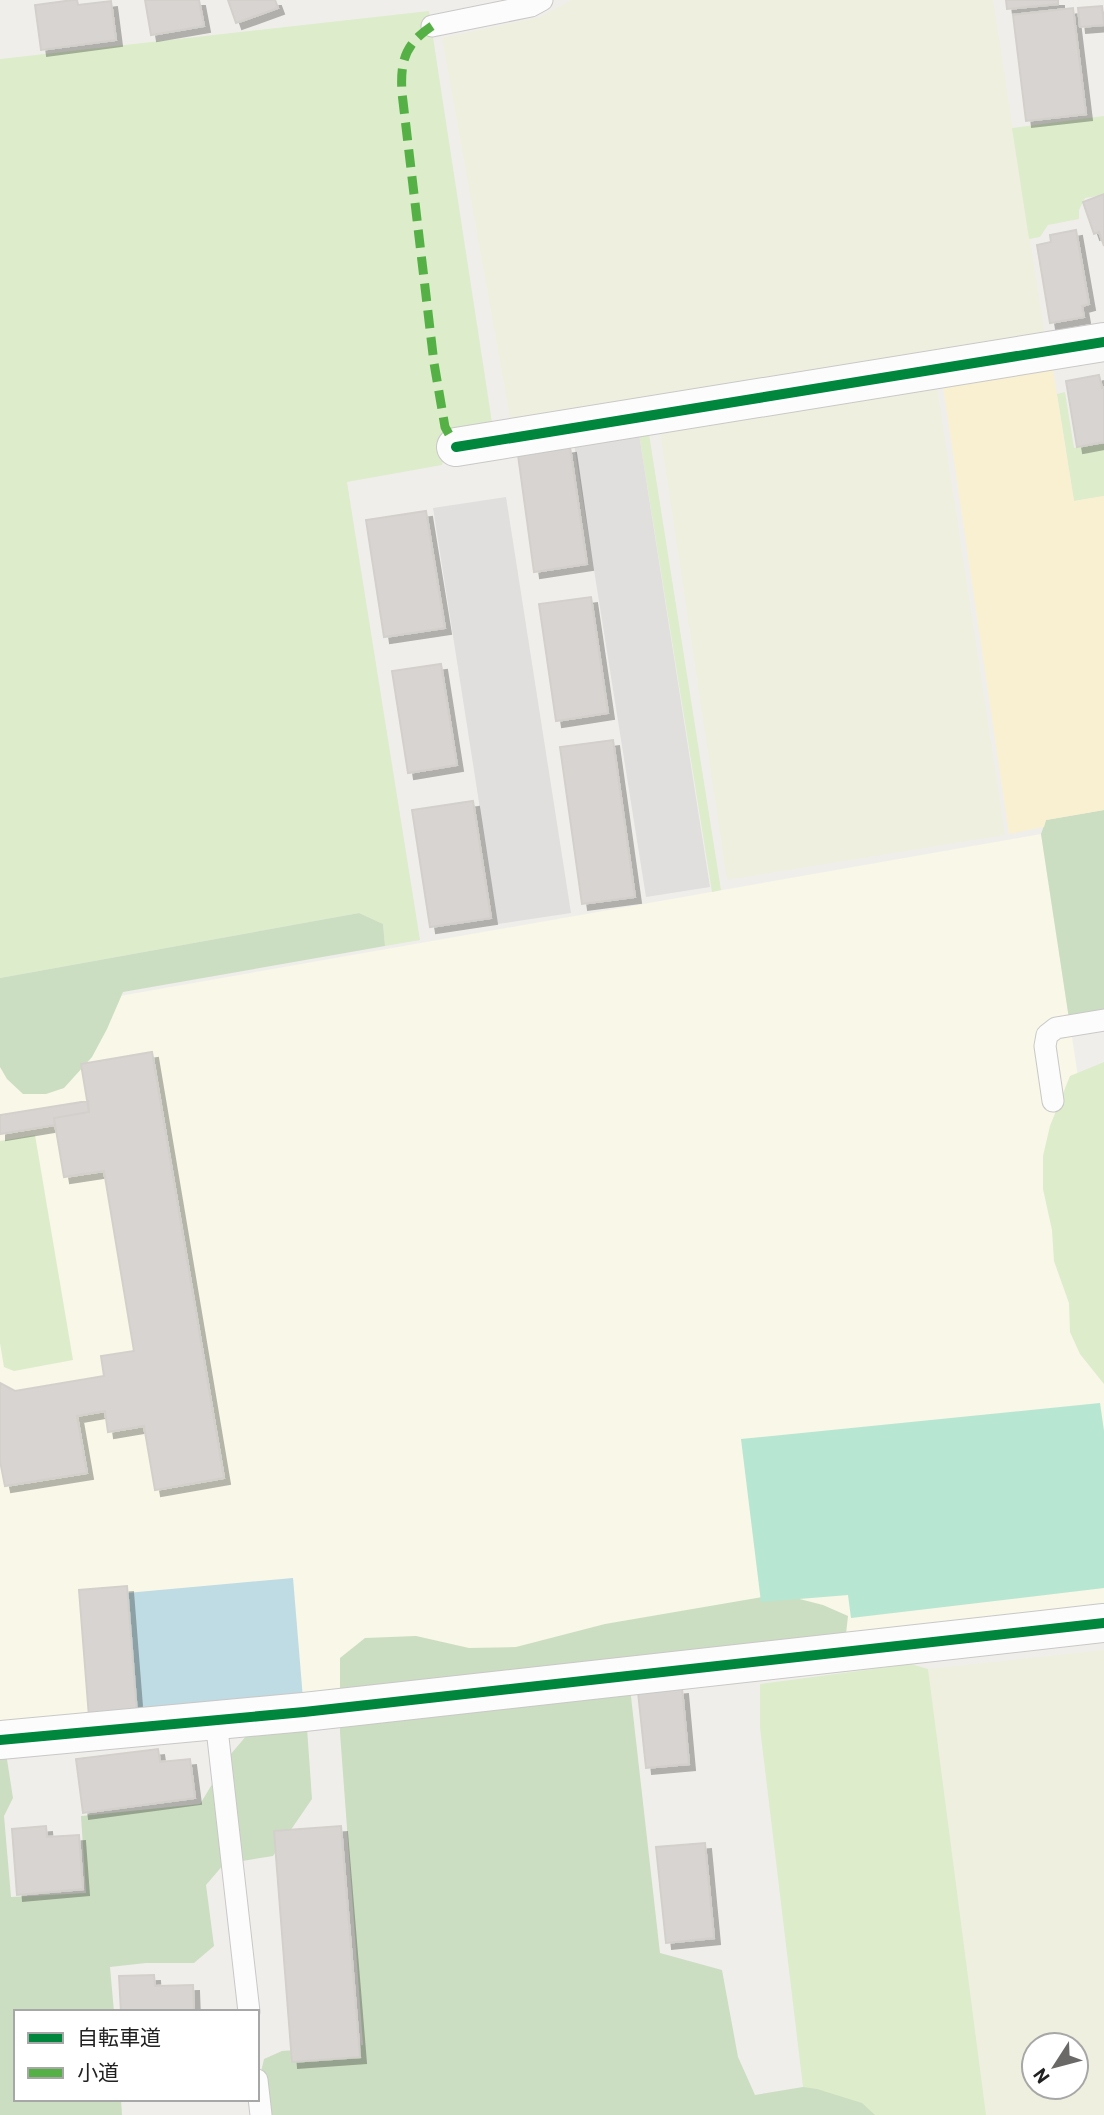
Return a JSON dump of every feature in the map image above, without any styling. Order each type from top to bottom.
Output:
[{"type":"street","points":[[456,447],[1104,342]]},
{"type":"street","points":[[0,1740],[304,1712],[1104,1623]]},
{"type":"lane","points":[[432,26],[531,6],[542,0]]},
{"type":"lane","points":[[1053,1101],[1045,1046],[1047,1035],[1056,1028],[1104,1020]]},
{"type":"lane","points":[[216,1720],[249,2010]]},
{"type":"lane","points":[[259,2098],[261,2115]]},
{"type":"shaded area","points":[[639,434],[710,887],[646,897],[574,444]]},
{"type":"shaded area","points":[[506,497],[571,913],[498,924],[433,508]]},
{"type":"shaded area","points":[[1041,834],[1104,1247],[1104,1606],[0,1727],[0,1017]]},
{"type":"green space","points":[[571,0],[993,0],[1045,337],[511,423],[442,38],[540,17]]},
{"type":"green space","points":[[429,11],[493,429],[448,443],[442,465],[347,482],[420,940],[385,946],[383,924],[359,913],[0,978],[0,59]]},
{"type":"green space","points":[[1104,116],[1104,195],[1085,198],[1079,210],[1079,219],[1048,225],[1040,237],[1029,239],[1012,128]]},
{"type":"green space","points":[[937,387],[1005,835],[727,880],[660,432]]},
{"type":"green space","points":[[1065,392],[1074,448],[1104,444],[1104,496],[1074,501],[1057,394]]},
{"type":"green space","points":[[639,434],[649,434],[721,890],[712,892]]},
{"type":"green space","points":[[1104,810],[1104,1024],[1069,1019],[1041,834],[1046,820]]},
{"type":"green space","points":[[359,913],[383,924],[385,946],[123,992],[92,1057],[64,1088],[46,1094],[23,1094],[7,1079],[0,1067],[0,978]]},
{"type":"green space","points":[[1104,1062],[1104,1384],[1080,1354],[1070,1332],[1069,1303],[1054,1261],[1052,1230],[1043,1189],[1043,1156],[1050,1126],[1070,1076]]},
{"type":"green space","points":[[35,1135],[73,1360],[14,1371],[4,1367],[0,1343],[0,1141]]},
{"type":"green space","points":[[1100,1403],[1104,1431],[1104,1588],[851,1618],[848,1595],[761,1602],[741,1439]]},
{"type":"green space","points":[[780,1594],[823,1605],[848,1616],[845,1643],[628,1670],[660,1953],[722,1970],[738,2057],[755,2095],[803,2087],[817,2089],[862,2103],[875,2115],[251,2115],[254,2101],[259,2101],[259,2081],[264,2059],[282,2051],[363,2045],[340,1733],[340,1658],[365,1638],[416,1636],[469,1648],[516,1647],[605,1624]]},
{"type":"green space","points":[[1104,1650],[1104,2115],[986,2115],[928,1669]]},
{"type":"green space","points":[[911,1664],[928,1669],[986,2115],[738,2115],[803,2087],[760,1728],[760,1684]]},
{"type":"green space","points":[[307,1728],[312,1799],[273,1856],[224,1864],[206,1885],[214,1946],[194,1963],[146,1963],[110,1967],[114,2010],[14,2010],[14,2101],[121,2101],[122,2115],[0,2115],[0,1753],[6,1753],[13,1798],[4,1816],[11,1897],[86,1893],[81,1816],[200,1804],[230,1755],[247,1735]]},
{"type":"sand","points":[[1053,370],[1074,501],[1104,496],[1104,810],[1046,820],[1044,827],[1009,834],[943,386]]},
{"type":"water","points":[[293,1578],[303,1699],[137,1713],[127,1593]]},
{"type":"building","points":[[77,0],[78,5],[111,1],[116,40],[41,50],[35,5]]},
{"type":"building","points":[[145,0],[199,0],[204,26],[151,35]]},
{"type":"building","points":[[228,0],[275,0],[278,8],[236,23]]},
{"type":"building","points":[[1006,0],[1058,0],[1058,4],[1007,9]]},
{"type":"building","points":[[1102,6],[1104,25],[1080,27],[1078,8]]},
{"type":"building","points":[[1073,8],[1086,114],[1026,121],[1013,15]]},
{"type":"building","points":[[1104,194],[1104,246],[1099,232],[1094,234],[1083,202]]},
{"type":"building","points":[[1076,230],[1089,304],[1082,306],[1084,317],[1050,323],[1037,245],[1051,242],[1050,235]]},
{"type":"building","points":[[1099,375],[1102,388],[1104,387],[1104,442],[1077,447],[1066,381]]},
{"type":"building","points":[[570,447],[587,564],[534,572],[518,455]]},
{"type":"building","points":[[426,511],[445,628],[384,637],[366,520]]},
{"type":"building","points":[[591,597],[608,713],[556,721],[539,604]]},
{"type":"building","points":[[441,664],[457,765],[408,773],[392,671]]},
{"type":"building","points":[[613,740],[635,897],[582,904],[560,747]]},
{"type":"building","points":[[473,801],[491,918],[430,927],[412,810]]},
{"type":"building","points":[[152,1052],[224,1478],[155,1490],[144,1426],[108,1432],[105,1411],[77,1416],[87,1473],[5,1486],[0,1461],[0,1383],[15,1391],[104,1376],[101,1356],[134,1351],[104,1171],[64,1177],[54,1118],[89,1112],[81,1064]]},
{"type":"building","points":[[88,1101],[89,1112],[54,1118],[55,1125],[0,1134],[0,1115]]},
{"type":"building","points":[[127,1586],[137,1713],[89,1717],[79,1590]]},
{"type":"building","points":[[682,1688],[689,1764],[646,1768],[638,1692]]},
{"type":"building","points":[[158,1749],[160,1762],[190,1759],[195,1798],[83,1813],[76,1759]]},
{"type":"building","points":[[46,1826],[47,1837],[79,1835],[83,1889],[17,1895],[12,1829]]},
{"type":"building","points":[[341,1826],[360,2057],[292,2062],[274,1831]]},
{"type":"building","points":[[705,1843],[714,1938],[666,1943],[656,1847]]},
{"type":"building","points":[[154,1975],[155,1986],[193,1985],[194,2010],[121,2010],[119,1976]]},
{"type":"marked path","points":[[432,26],[416,40],[406,54],[403,62],[402,93],[434,363],[445,427],[456,447]]},
{"type":"cycle path","points":[[456,447],[1104,342]]},
{"type":"cycle path","points":[[0,1740],[304,1712],[1104,1623]]}]
